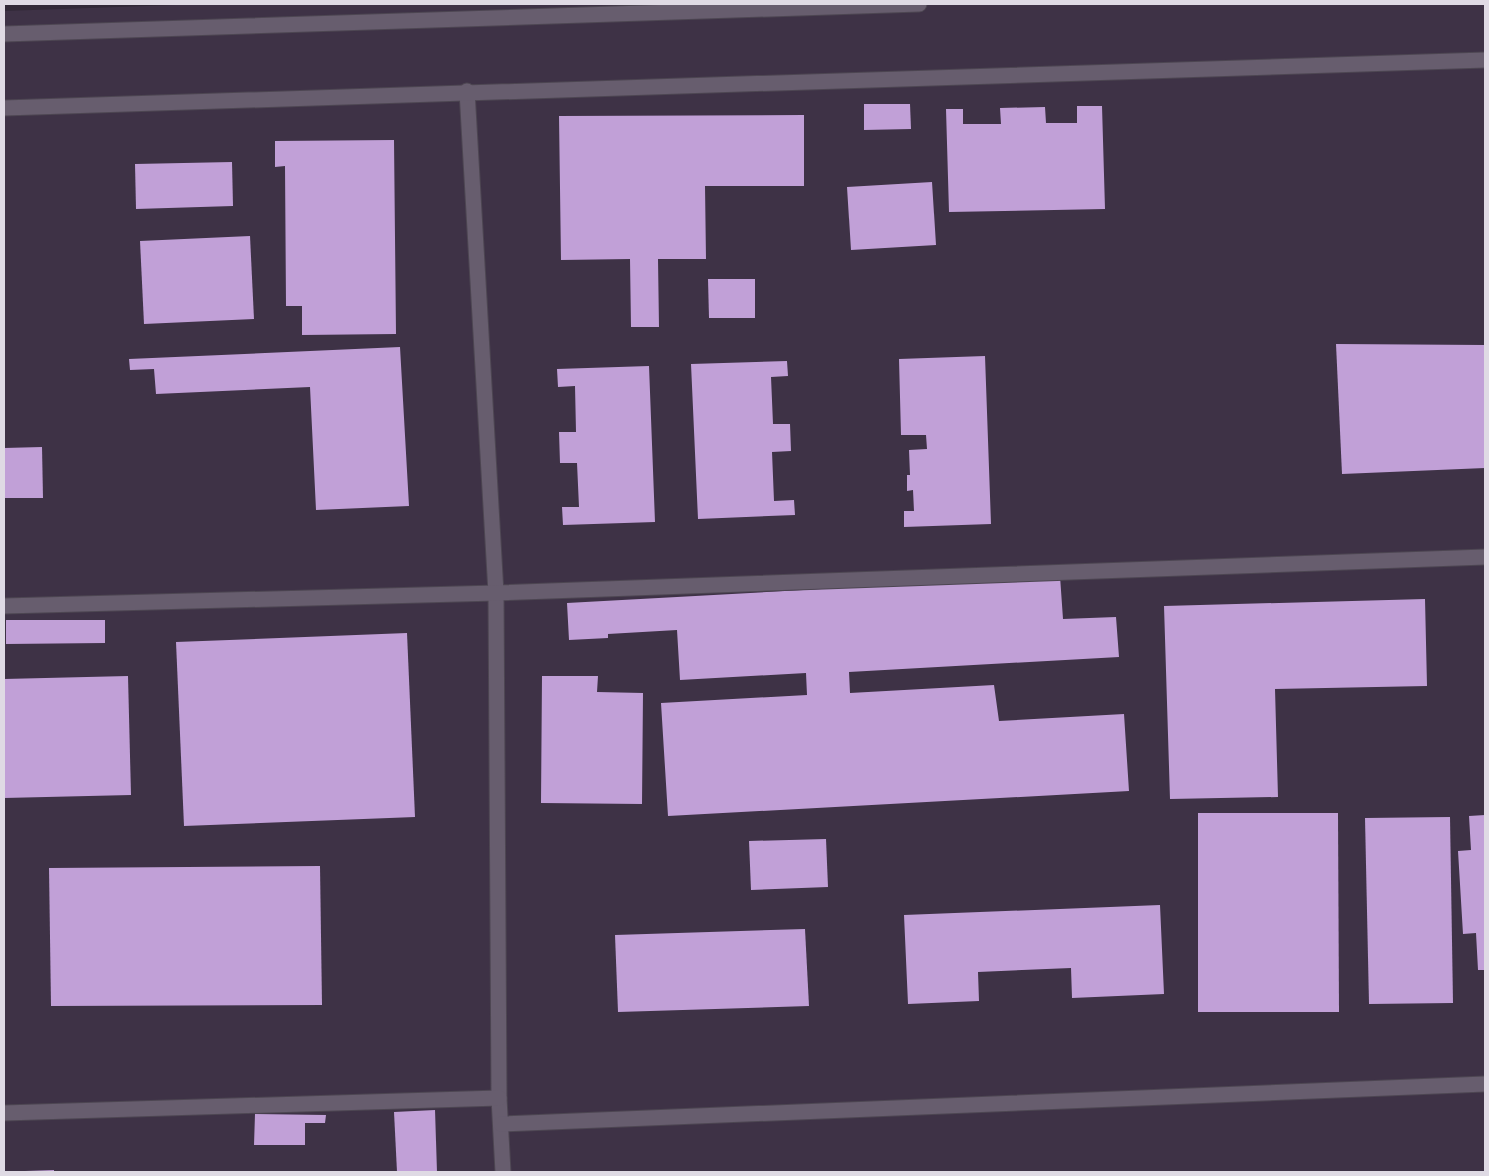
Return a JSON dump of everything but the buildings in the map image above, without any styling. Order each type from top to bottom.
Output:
[{"type":"lane","points":[[4,34],[918,4]]},
{"type":"lane","points":[[4,108],[1485,60]]},
{"type":"lane","points":[[467,92],[496,593],[499,1098],[503,1172]]},
{"type":"lane","points":[[4,606],[496,593],[1485,557]]},
{"type":"lane","points":[[501,1124],[1485,1084]]},
{"type":"lane","points":[[4,1113],[499,1098]]},
{"type":"shaded area","points":[[203,4],[1485,4],[1485,1172],[4,1172],[4,11]]}]
